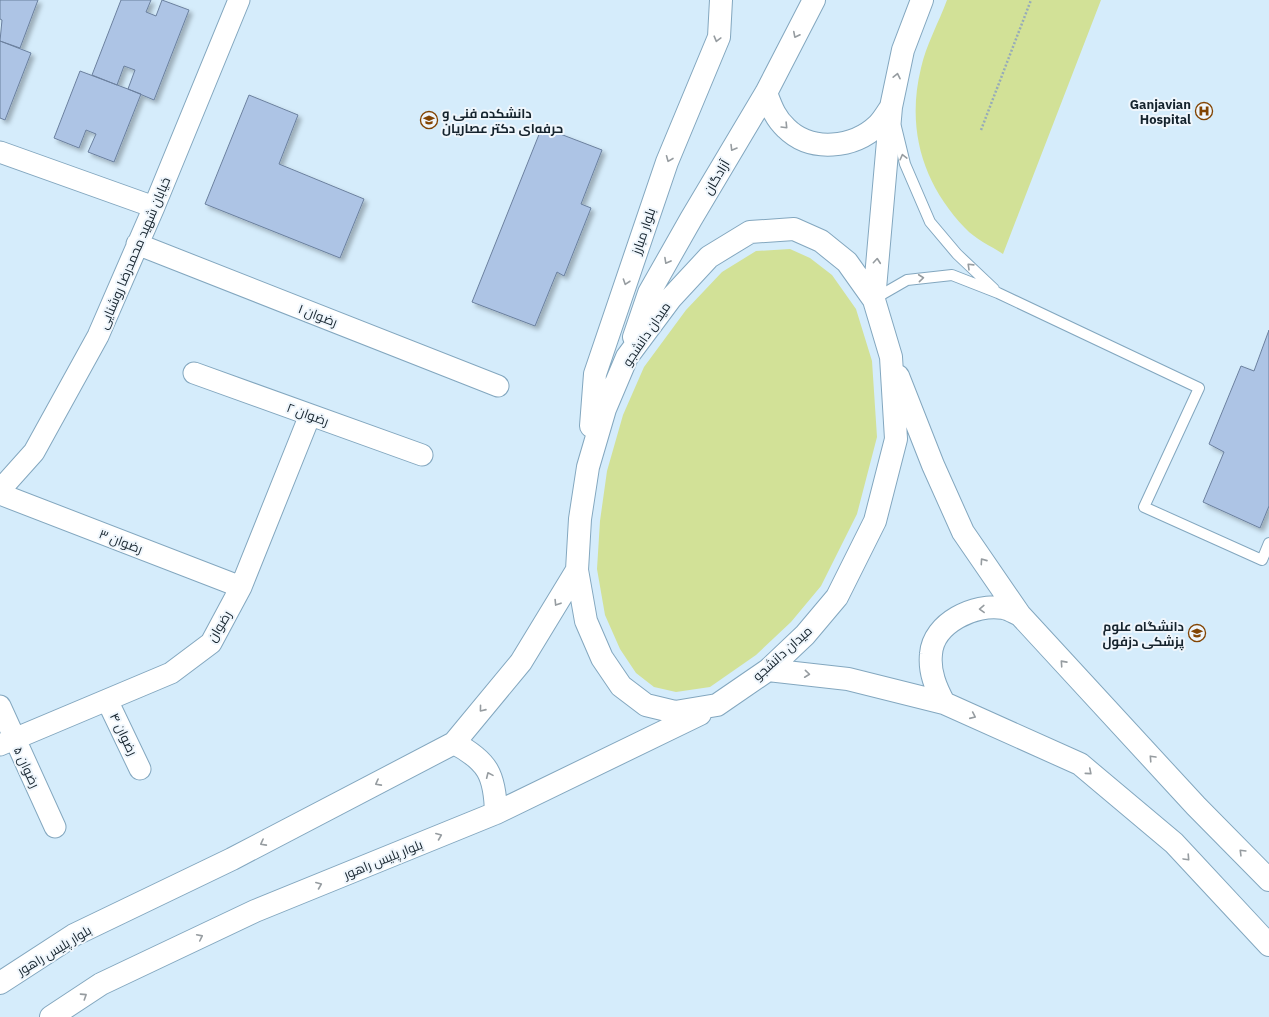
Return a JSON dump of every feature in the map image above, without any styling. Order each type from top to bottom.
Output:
[{"type":"main road","name":"بلوار مبارز","points":[[588,467],[595,374],[667,162],[719,38],[722,0]]},
{"type":"main road","name":"آزادگان","points":[[627,358],[649,293],[766,93],[814,0]]},
{"type":"main road","points":[[874,300],[891,107],[903,50],[922,0]]},
{"type":"main road","points":[[766,93],[773,112],[786,128],[803,139],[823,145],[844,144],[863,137],[879,124],[891,107]]},
{"type":"main road","name":"میدان دانشجو","points":[[794,229],[821,241],[847,262],[874,300],[891,357],[896,439],[876,521],[837,597],[805,635],[768,670],[717,705],[675,712],[646,705],[621,686],[602,658],[586,621],[577,570],[580,519],[588,467],[605,409],[627,358],[671,298],[709,257],[750,232],[794,229]]},
{"type":"main road","points":[[891,357],[933,465],[963,532],[1020,615],[1196,806],[1269,880]]},
{"type":"main road","name":"بلوار پلیس راهور","points":[[0,983],[74,935],[232,859],[454,743],[521,662],[577,570]]},
{"type":"main road","points":[[944,703],[935,686],[931,670],[930,653],[937,634],[955,618],[974,609],[1003,608],[1020,615]]},
{"type":"main road","points":[[768,670],[848,679],[944,703],[1080,764],[1174,843],[1269,944]]},
{"type":"main road","name":"بلوار پلیس راهور","points":[[51,1017],[101,984],[255,911],[496,813],[717,705]]},
{"type":"main road","points":[[454,743],[473,754],[488,770],[496,791],[496,813]]},
{"type":"street","name":"خیابان شهید محمدرضا روشنایی","points":[[0,490],[34,452],[98,336],[154,207],[239,0]]},
{"type":"street","points":[[0,152],[154,207]]},
{"type":"street","name":"رضوان ۱","points":[[137,244],[498,386]]},
{"type":"street","name":"رضوان ۲","points":[[194,373],[422,455]]},
{"type":"street","name":"رضوان","points":[[7,742],[171,673],[211,643],[242,587],[310,415]]},
{"type":"street","name":"رضوان ۳","points":[[0,494],[242,587]]},
{"type":"street","name":"رضوان ۴","points":[[107,700],[140,769]]},
{"type":"street","name":"رضوان ۵","points":[[0,706],[7,742],[55,827]]},
{"type":"lane","points":[[891,107],[905,164],[930,222],[957,254],[998,293]]},
{"type":"lane","points":[[874,300],[907,280],[952,275],[998,293],[1199,388],[1144,506],[1262,560],[1269,543]]},
{"type":"path","points":[[981,130],[1031,0]]},
{"type":"green space","points":[[947,0],[1101,0],[1003,254],[969,232],[950,211],[938,193],[929,174],[917,134],[917,91],[921,68],[926,51]]},
{"type":"green space","points":[[790,249],[810,258],[832,275],[856,309],[872,361],[877,437],[857,514],[821,586],[791,622],[756,655],[710,687],[676,692],[654,687],[636,673],[620,649],[605,615],[597,569],[600,521],[607,471],[623,415],[644,367],[686,310],[722,272],[756,251]]},
{"type":"building","points":[[0,0],[38,0],[20,48],[0,41],[2,20],[0,19]]},
{"type":"building","points":[[121,0],[151,0],[146,12],[156,16],[162,0],[189,10],[154,100],[128,89],[135,70],[124,66],[117,85],[92,75]]},
{"type":"building","points":[[0,41],[31,53],[5,120],[0,118]]},
{"type":"building","points":[[80,71],[141,94],[114,162],[88,152],[96,134],[86,130],[79,148],[54,138]]},
{"type":"building","points":[[249,95],[298,115],[279,164],[364,199],[340,258],[205,204]]},
{"type":"building","points":[[542,127],[602,150],[581,204],[591,208],[564,276],[557,272],[535,326],[472,302]]},
{"type":"building","points":[[1269,330],[1269,506],[1260,528],[1203,502],[1224,452],[1209,444],[1241,366],[1254,371]]},
{"type":"place","name":"Ganjavian Hospital","points":[[1204,111]]},
{"type":"place","name":"دانشکده فنی و حرفه‌ای دکتر عصاریان","points":[[429,120]]},
{"type":"place","name":"دانشگاه علوم پزشکی دزفول","points":[[1197,633]]}]
